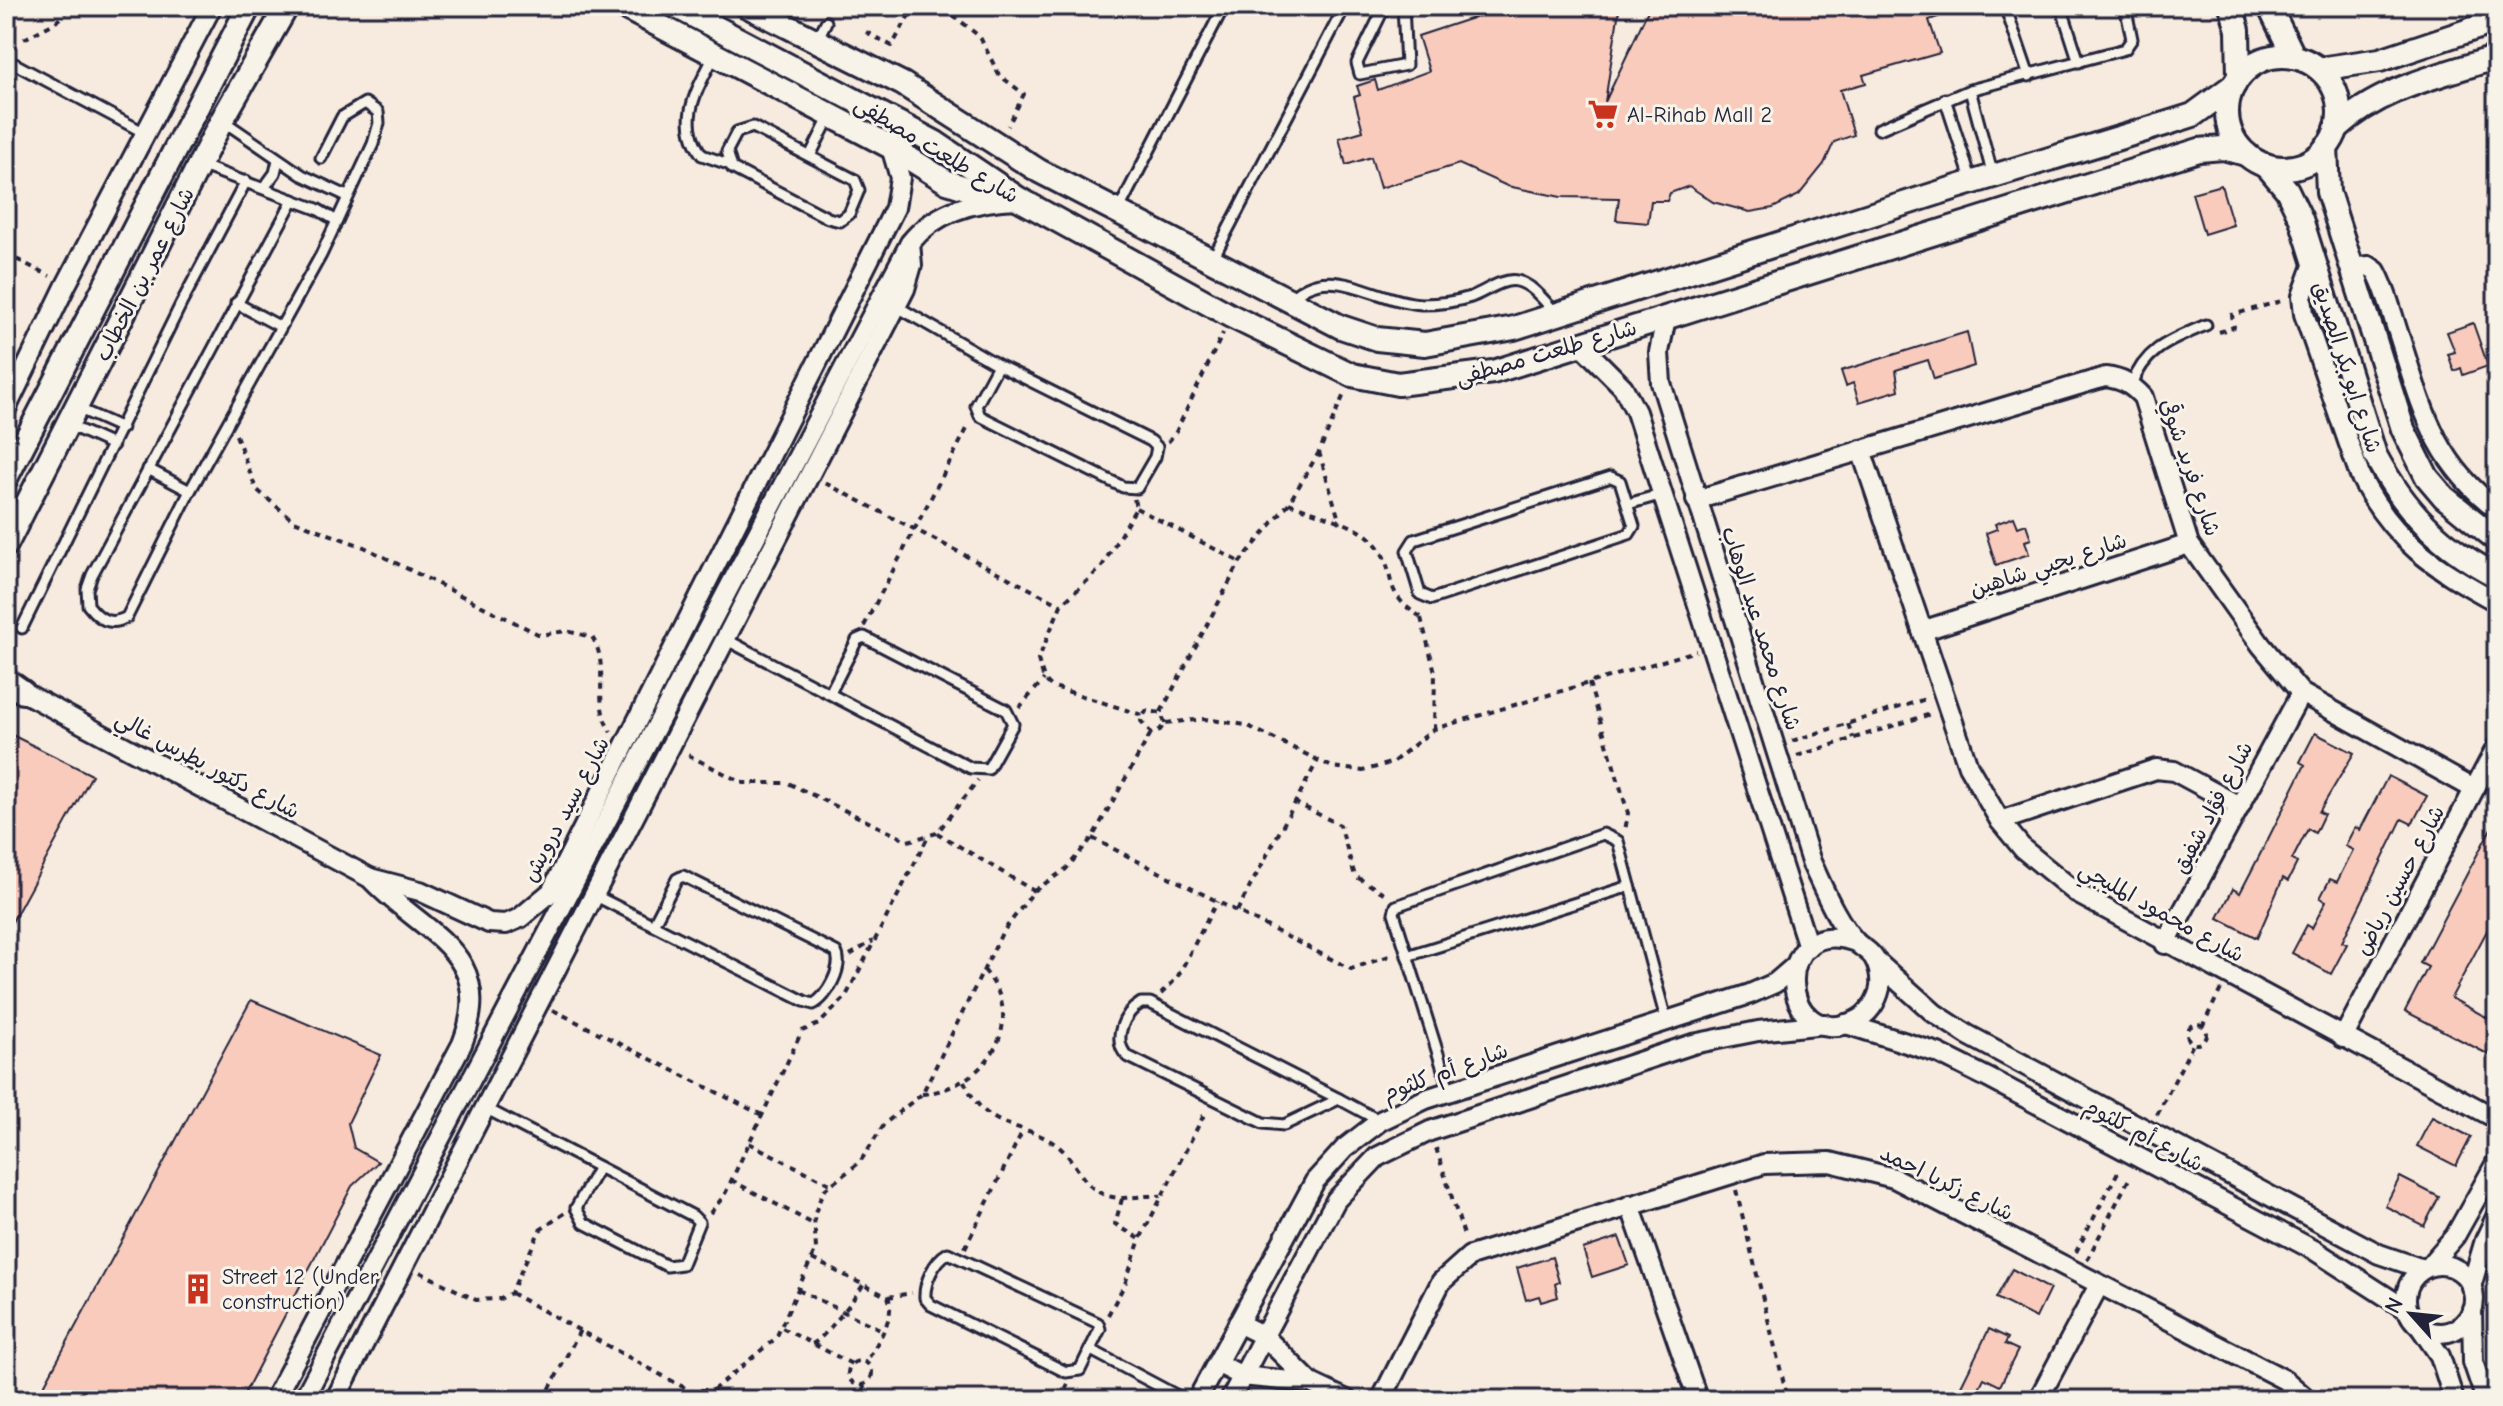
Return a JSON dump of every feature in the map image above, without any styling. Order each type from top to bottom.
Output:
[{"type":"street","points":[[6,409],[66,285],[212,6]]},
{"type":"street","name":"شارع عمر بن الخطاب","points":[[6,470],[249,6]]},
{"type":"street","name":"شارع عمر بن الخطاب","points":[[6,545],[222,120],[287,6]]},
{"type":"street","points":[[622,6],[891,147],[958,186],[1010,193]]},
{"type":"street","name":"شارع طلعت مصطفى","points":[[675,6],[936,143],[1010,193],[1234,318],[1352,375],[1398,384],[1467,378],[1581,345],[2199,150],[2223,148],[2246,154]]},
{"type":"street","name":"شارع طلعت مصطفى","points":[[747,6],[821,31],[997,146],[1211,262],[1341,327],[1402,344],[1470,338],[1558,315],[2193,115],[2236,81]]},
{"type":"street","points":[[2231,6],[2238,30],[2236,81],[2227,114],[2236,142],[2246,154],[2266,165],[2299,165],[2371,101],[2392,91],[2497,57]]},
{"type":"street","points":[[2269,6],[2294,57]]},
{"type":"street","points":[[2319,69],[2380,60],[2497,21]]},
{"type":"street","points":[[2236,81],[2264,59],[2294,57],[2319,69],[2334,90],[2338,103],[2331,138]]},
{"type":"street","name":"شارع ابو بكر الصديق","points":[[2331,138],[2328,192],[2414,454],[2444,497],[2497,540]]},
{"type":"street","name":"شارع سيد درويش","points":[[370,878],[420,891],[489,923],[506,924],[543,902],[558,882],[895,208],[900,178],[891,147]]},
{"type":"street","name":"شارع ابو بكر الصديق","points":[[2266,165],[2295,204],[2375,455],[2395,491],[2439,541],[2497,576]]},
{"type":"street","name":"شارع سيد درويش","points":[[307,1392],[521,993],[650,736],[910,243],[931,222],[1010,193]]},
{"type":"street","points":[[307,1392],[337,1399],[910,278],[910,243]]},
{"type":"street","points":[[2314,263],[2302,296],[2321,368],[2372,500],[2405,542],[2424,559],[2497,602]]},
{"type":"street","points":[[2352,268],[2369,266],[2376,271],[2435,440],[2452,467],[2474,491],[2497,509]]},
{"type":"street","points":[[1234,318],[1255,284]]},
{"type":"street","name":"شارع محمد عبد الوهاب","points":[[1666,318],[1659,352],[1661,383],[1696,500],[1811,862],[1856,942]]},
{"type":"street","points":[[1581,345],[1623,387],[1636,412],[1808,947]]},
{"type":"street","name":"شارع فريد شوقي","points":[[1696,500],[2105,377],[2132,385],[2143,397],[2189,544],[2223,596],[2301,693],[2474,789]]},
{"type":"street","name":"شارع محمود المليجي","points":[[1861,450],[1968,766],[2000,821],[2049,873],[2078,894],[2165,944],[2497,1119]]},
{"type":"street","name":"شارع يحيي شاهين","points":[[1922,631],[2189,544]]},
{"type":"street","name":"شارع دكتور بطرس غالي","points":[[12,686],[370,878]]},
{"type":"street","name":"شارع فؤاد شفيق","points":[[2165,944],[2301,693]]},
{"type":"street","points":[[650,736],[670,746]]},
{"type":"street","name":"شارع حسين رياض","points":[[2343,1038],[2497,746]]},
{"type":"street","points":[[2000,821],[2156,769],[2174,771],[2239,806]]},
{"type":"street","points":[[274,1400],[462,1044],[470,1016],[470,987],[453,949],[370,878]]},
{"type":"street","points":[[1230,1400],[1321,1225],[1345,1188],[1377,1157],[1430,1131],[1693,1044],[1758,1031],[1846,1024],[1869,1011],[1877,999],[1880,986],[1875,960],[1856,942],[1831,937],[1808,947],[1796,965],[1793,989],[1797,1001],[1804,1011],[1825,1024]]},
{"type":"street","name":"شارع أم كلثوم","points":[[1875,960],[1914,996],[1968,1035],[2379,1254],[2426,1268]]},
{"type":"street","name":"شارع أم كلثوم","points":[[1197,1400],[1315,1181],[1345,1148],[1380,1121],[1426,1099],[1750,994],[1775,983],[1796,965]]},
{"type":"street","points":[[521,993],[539,1002]]},
{"type":"street","name":"شارع أم كلثوم","points":[[1846,1024],[1938,1053],[2314,1250],[2407,1310]]},
{"type":"street","name":"شارع زكريا احمد","points":[[1381,1400],[1441,1282],[1470,1256],[1732,1173],[1797,1160],[1862,1168],[1894,1178],[2285,1380],[2308,1400]]},
{"type":"street","points":[[2454,1400],[2440,1356],[2407,1310],[2406,1294],[2411,1280],[2426,1268],[2460,1228],[2497,1161]]},
{"type":"street","points":[[1630,1205],[1698,1400]]},
{"type":"street","points":[[403,1215],[423,1226]]},
{"type":"street","points":[[2486,1400],[2473,1362],[2471,1287],[2485,1240],[2497,1215]]},
{"type":"street","points":[[2426,1268],[2454,1268],[2471,1287]]},
{"type":"street","points":[[2038,1400],[2099,1285]]},
{"type":"street","points":[[2420,1327],[2430,1332],[2451,1331],[2460,1326],[2472,1308]]},
{"type":"street","points":[[1238,1323],[1264,1336],[1311,1383]]},
{"type":"street","points":[[1217,1363],[1242,1376],[1311,1383],[1347,1400]]},
{"type":"lane","points":[[1117,213],[1224,6]]},
{"type":"lane","points":[[1211,262],[1345,6]]},
{"type":"lane","points":[[1385,6],[1357,63],[1360,74],[1406,65],[1403,6]]},
{"type":"lane","points":[[2005,6],[2029,76]]},
{"type":"lane","points":[[2061,6],[2079,62]]},
{"type":"lane","points":[[1879,129],[1970,90],[2125,49],[2132,39],[2125,6]]},
{"type":"lane","points":[[715,54],[689,109],[688,122],[702,155],[728,164],[828,218],[845,218],[858,195],[858,185],[810,156],[747,127],[737,132],[727,151],[728,164]]},
{"type":"lane","points":[[15,64],[145,133]]},
{"type":"lane","points":[[1970,90],[1982,179]]},
{"type":"lane","points":[[1945,99],[1982,179]]},
{"type":"lane","points":[[293,200],[87,589],[88,605],[96,616],[118,622],[127,617],[190,491],[337,221],[373,144],[379,123],[378,112],[365,103],[349,109],[321,158]]},
{"type":"lane","points":[[810,156],[831,115]]},
{"type":"lane","points":[[222,120],[278,160],[347,196]]},
{"type":"lane","points":[[264,188],[275,173],[278,160]]},
{"type":"lane","points":[[200,165],[264,188],[337,221]]},
{"type":"lane","points":[[22,628],[181,304],[246,181]]},
{"type":"lane","points":[[1289,301],[1310,284],[1328,280],[1346,282],[1383,298],[1426,304],[1467,298],[1512,280],[1525,284],[1558,315]]},
{"type":"lane","points":[[236,303],[279,326]]},
{"type":"lane","points":[[895,306],[998,365],[1151,441],[1157,447],[1155,457],[1137,488],[1130,489],[976,412],[998,365]]},
{"type":"lane","points":[[2132,385],[2146,356],[2159,346],[2206,325]]},
{"type":"lane","points":[[71,415],[122,428]]},
{"type":"lane","points":[[71,415],[113,445]]},
{"type":"lane","points":[[148,469],[190,491]]},
{"type":"lane","points":[[1611,477],[1620,481],[1628,504],[1634,526],[1629,534],[1432,599],[1420,594],[1407,551],[1414,540],[1611,477]]},
{"type":"lane","points":[[1628,504],[1663,494]]},
{"type":"lane","points":[[725,639],[830,693],[980,770],[988,769],[1013,724],[1011,715],[864,637],[857,640],[830,693]]},
{"type":"lane","points":[[1450,1092],[1394,913],[1402,902],[1603,834],[1618,841],[1667,1023]]},
{"type":"lane","points":[[594,895],[653,925],[813,1004],[820,1001],[840,959],[836,952],[683,876],[677,879],[653,925]]},
{"type":"lane","points":[[1406,953],[1630,886]]},
{"type":"lane","points":[[1339,1099],[1274,1126],[1127,1056],[1117,1039],[1132,1009],[1141,1003],[1150,1003],[1339,1099],[1380,1121]]},
{"type":"lane","points":[[485,1108],[599,1167],[699,1222],[693,1242],[676,1267],[584,1223],[576,1208],[599,1167]]},
{"type":"lane","points":[[948,1253],[960,1257],[1098,1323],[1100,1329],[1080,1370],[1066,1372],[931,1305],[925,1298],[924,1288],[941,1257],[948,1253]]},
{"type":"lane","points":[[1091,1350],[1185,1400]]},
{"type":"path","points":[[24,39],[56,22],[71,6]]},
{"type":"path","points":[[866,32],[892,46],[914,6]]},
{"type":"path","points":[[939,6],[948,8],[980,37],[999,75],[1024,94],[997,146]]},
{"type":"path","points":[[6,254],[66,285]]},
{"type":"path","points":[[2206,325],[2212,334],[2234,327],[2232,315],[2302,296]]},
{"type":"path","points":[[1157,447],[1175,434],[1234,318]]},
{"type":"path","points":[[1161,713],[1240,562],[1289,503],[1319,452],[1352,375]]},
{"type":"path","points":[[864,637],[867,617],[976,412]]},
{"type":"path","points":[[229,418],[256,489],[294,521],[364,547],[540,635],[566,631],[592,637],[600,649],[603,676],[600,696],[606,726],[615,738],[626,744]]},
{"type":"path","points":[[1319,452],[1340,523]]},
{"type":"path","points":[[809,475],[1061,605]]},
{"type":"path","points":[[1289,503],[1373,540],[1382,554],[1397,601],[1421,617],[1435,672],[1434,729]]},
{"type":"path","points":[[1142,715],[1051,686],[1044,679],[1038,655],[1061,605],[1101,568],[1136,508],[1240,562]]},
{"type":"path","points":[[713,1390],[769,1346],[782,1328],[812,1259],[817,1238],[815,1225],[819,1199],[830,1184],[860,1162],[884,1124],[922,1094],[1002,933],[1034,891],[1066,869],[1092,838],[1151,733],[1160,730],[1165,723],[1205,719],[1246,725],[1347,771],[1378,769],[1406,754],[1434,729],[1712,646]]},
{"type":"path","points":[[1011,715],[1044,679]]},
{"type":"path","points":[[1589,683],[1628,813],[1628,823],[1618,841]]},
{"type":"path","points":[[1777,754],[1848,724],[1946,700]]},
{"type":"path","points":[[1777,754],[1853,738],[1946,700]]},
{"type":"path","points":[[1142,715],[1151,709],[1161,713],[1165,723]]},
{"type":"path","points":[[1142,715],[1142,726],[1151,733]]},
{"type":"path","points":[[1848,724],[1853,738]]},
{"type":"path","points":[[670,746],[743,783],[788,783],[908,841],[937,833],[974,789],[980,770]]},
{"type":"path","points":[[1237,911],[1318,760]]},
{"type":"path","points":[[1294,802],[1340,825],[1359,881],[1402,902]]},
{"type":"path","points":[[937,833],[1034,891]]},
{"type":"path","points":[[699,1222],[724,1196],[802,1031],[819,1024],[845,998],[928,837]]},
{"type":"path","points":[[1092,838],[1351,969],[1406,953]]},
{"type":"path","points":[[1150,1003],[1177,978],[1217,901]]},
{"type":"path","points":[[840,959],[877,938]]},
{"type":"path","points":[[922,1094],[937,1092],[964,1081],[983,1065],[1001,1032],[1000,995],[984,970]]},
{"type":"path","points":[[2202,1027],[2228,976]]},
{"type":"path","points":[[539,1002],[762,1115]]},
{"type":"path","points":[[2193,1025],[2202,1027],[2208,1032],[2202,1044],[2187,1037],[2193,1025]]},
{"type":"path","points":[[2149,1131],[2194,1042]]},
{"type":"path","points":[[964,1081],[987,1114],[1059,1147],[1095,1190],[1122,1199],[1162,1197]]},
{"type":"path","points":[[1100,1329],[1125,1284],[1140,1239],[1213,1098]]},
{"type":"path","points":[[1430,1131],[1470,1256]]},
{"type":"path","points":[[960,1257],[1022,1132]]},
{"type":"path","points":[[749,1143],[830,1184]]},
{"type":"path","points":[[2074,1272],[2094,1218],[2134,1156]]},
{"type":"path","points":[[2074,1272],[2106,1224],[2134,1156]]},
{"type":"path","points":[[1732,1173],[1788,1400]]},
{"type":"path","points":[[731,1180],[815,1225]]},
{"type":"path","points":[[2106,1195],[2117,1201]]},
{"type":"path","points":[[1122,1199],[1115,1224],[1140,1239]]},
{"type":"path","points":[[404,1264],[476,1300],[488,1301],[511,1293],[540,1230],[576,1208]]},
{"type":"path","points":[[2094,1218],[2106,1224]]},
{"type":"path","points":[[812,1259],[888,1297],[904,1292],[925,1298]]},
{"type":"path","points":[[812,1344],[824,1337],[840,1310],[856,1297],[863,1285]]},
{"type":"path","points":[[797,1290],[882,1330]]},
{"type":"path","points":[[511,1293],[696,1397],[703,1388],[713,1390]]},
{"type":"path","points":[[863,1385],[871,1377],[866,1363],[891,1308],[888,1297]]},
{"type":"path","points":[[782,1328],[852,1364],[866,1363]]},
{"type":"path","points":[[544,1400],[580,1330]]},
{"type":"path","points":[[852,1364],[849,1379],[863,1385],[868,1400]]},
{"type":"path","points":[[713,1390],[717,1400]]},
{"type":"building","name":"Al-Rihab Mall 2","points":[[1509,6],[1619,10],[1605,102],[1650,6],[1961,6],[1961,9],[1929,20],[1940,53],[1863,75],[1866,83],[1840,90],[1854,135],[1834,142],[1824,164],[1799,195],[1773,208],[1750,212],[1713,202],[1689,186],[1670,193],[1667,201],[1651,201],[1648,223],[1616,220],[1619,198],[1561,197],[1507,186],[1459,164],[1380,188],[1371,157],[1346,165],[1339,138],[1363,131],[1354,97],[1360,95],[1357,86],[1375,80],[1378,90],[1429,71],[1418,36]]},
{"type":"building","points":[[2221,185],[2233,225],[2204,234],[2192,193]]},
{"type":"building","points":[[2473,323],[2488,366],[2463,375],[2461,368],[2454,371],[2448,354],[2455,352],[2447,332]]},
{"type":"building","points":[[1967,332],[1974,366],[1934,379],[1928,360],[1896,370],[1899,390],[1859,402],[1853,383],[1846,386],[1841,371]]},
{"type":"building","points":[[2014,517],[2018,527],[2026,524],[2031,539],[2025,541],[2029,554],[1996,565],[1986,533],[1997,529],[1995,524]]},
{"type":"building","points":[[6,732],[92,775],[6,933]]},
{"type":"building","points":[[2315,733],[2354,753],[2319,812],[2324,814],[2315,833],[2308,829],[2292,860],[2297,863],[2288,881],[2283,878],[2257,938],[2218,918],[2233,889],[2240,893],[2305,765],[2300,762]]},
{"type":"building","points":[[2388,776],[2427,796],[2412,824],[2402,819],[2342,942],[2347,944],[2331,974],[2292,953],[2307,925],[2312,928],[2326,901],[2320,898],[2330,879],[2337,882],[2353,850],[2345,846],[2355,827],[2360,830]]},
{"type":"building","points":[[2497,817],[2497,912],[2451,998],[2497,1023],[2497,1059],[2405,1011],[2428,967],[2420,963]]},
{"type":"building","name":"Street 12 (Under construction)","points":[[251,1000],[381,1055],[348,1123],[354,1148],[378,1162],[352,1186],[241,1400],[68,1400],[41,1391]]},
{"type":"building","points":[[2432,1117],[2471,1137],[2456,1166],[2417,1146]]},
{"type":"building","points":[[2400,1177],[2439,1197],[2424,1226],[2385,1206]]},
{"type":"building","points":[[1619,1237],[1629,1265],[1592,1277],[1583,1249]]},
{"type":"building","points":[[1552,1257],[1559,1282],[1555,1284],[1558,1297],[1541,1302],[1539,1296],[1526,1300],[1517,1268]]},
{"type":"building","points":[[2012,1269],[2050,1289],[2036,1318],[1996,1298]]},
{"type":"building","points":[[1989,1329],[2008,1338],[2005,1344],[2018,1350],[2000,1386],[1984,1378],[1973,1400],[1954,1400]]},
{"type":"place","name":"Al-Rihab Mall 2","points":[[1603,114]]},
{"type":"place","name":"Street 12 (Under construction)","points":[[198,1289]]}]
